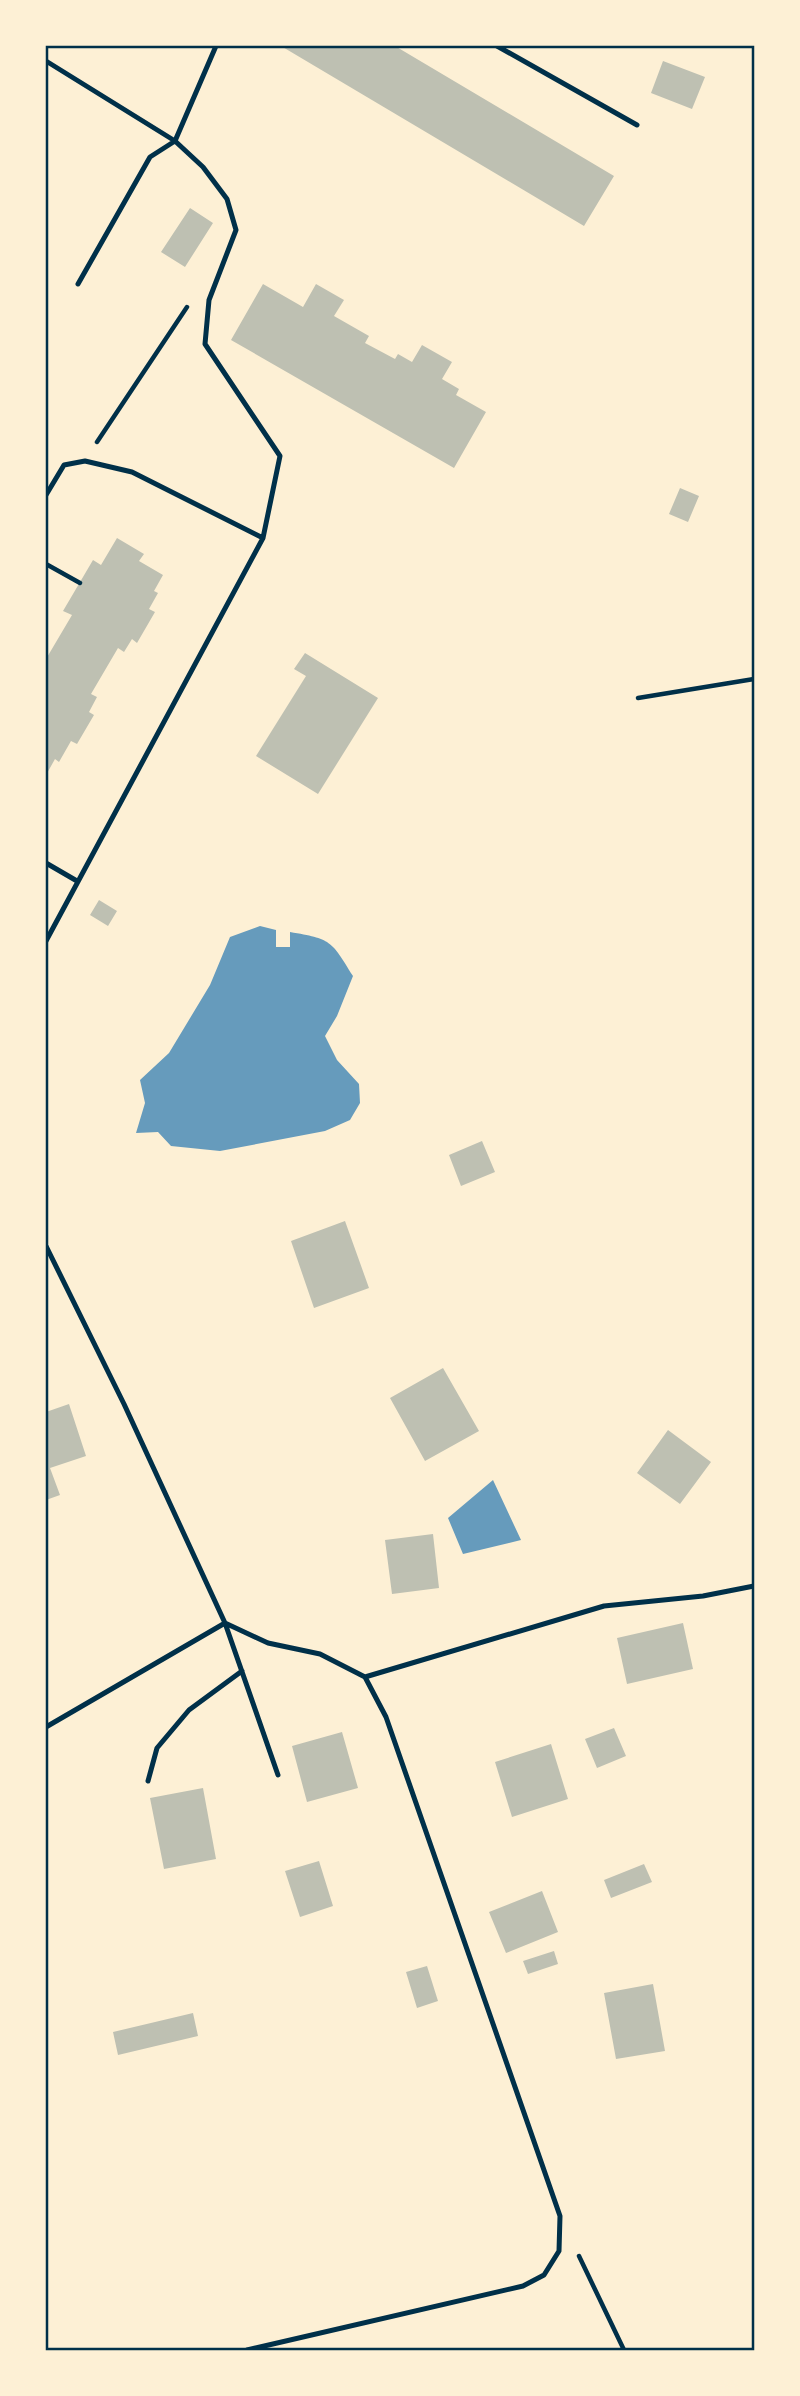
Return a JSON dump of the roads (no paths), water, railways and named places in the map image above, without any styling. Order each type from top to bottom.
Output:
[{"type":"lane","points":[[78,284],[150,156],[175,141],[216,46]]},
{"type":"lane","points":[[497,46],[637,125]]},
{"type":"lane","points":[[46,61],[175,141],[203,167],[227,199],[236,230],[209,300],[205,344],[279,456],[263,538],[46,941]]},
{"type":"lane","points":[[46,495],[64,465],[85,461],[132,472],[263,538]]},
{"type":"lane","points":[[46,863],[77,881]]},
{"type":"lane","points":[[46,1246],[124,1404],[225,1623],[278,1775]]},
{"type":"lane","points":[[365,1677],[604,1606],[703,1596],[754,1586]]},
{"type":"lane","points":[[225,1623],[268,1643],[320,1654],[365,1677],[386,1717],[560,2216],[559,2251],[544,2275],[523,2286],[247,2350]]},
{"type":"lane","points":[[46,1727],[225,1623]]},
{"type":"lane","points":[[149,1781],[157,1748],[188,1710],[242,1671]]},
{"type":"water","points":[[260,926],[276,930],[276,947],[290,947],[290,932],[329,943],[353,976],[337,1016],[325,1036],[337,1060],[359,1084],[360,1103],[350,1120],[325,1131],[220,1151],[171,1146],[158,1132],[136,1133],[145,1103],[140,1080],[169,1053],[210,985],[230,937]]},
{"type":"water","points":[[493,1480],[521,1540],[463,1554],[448,1518]]}]
